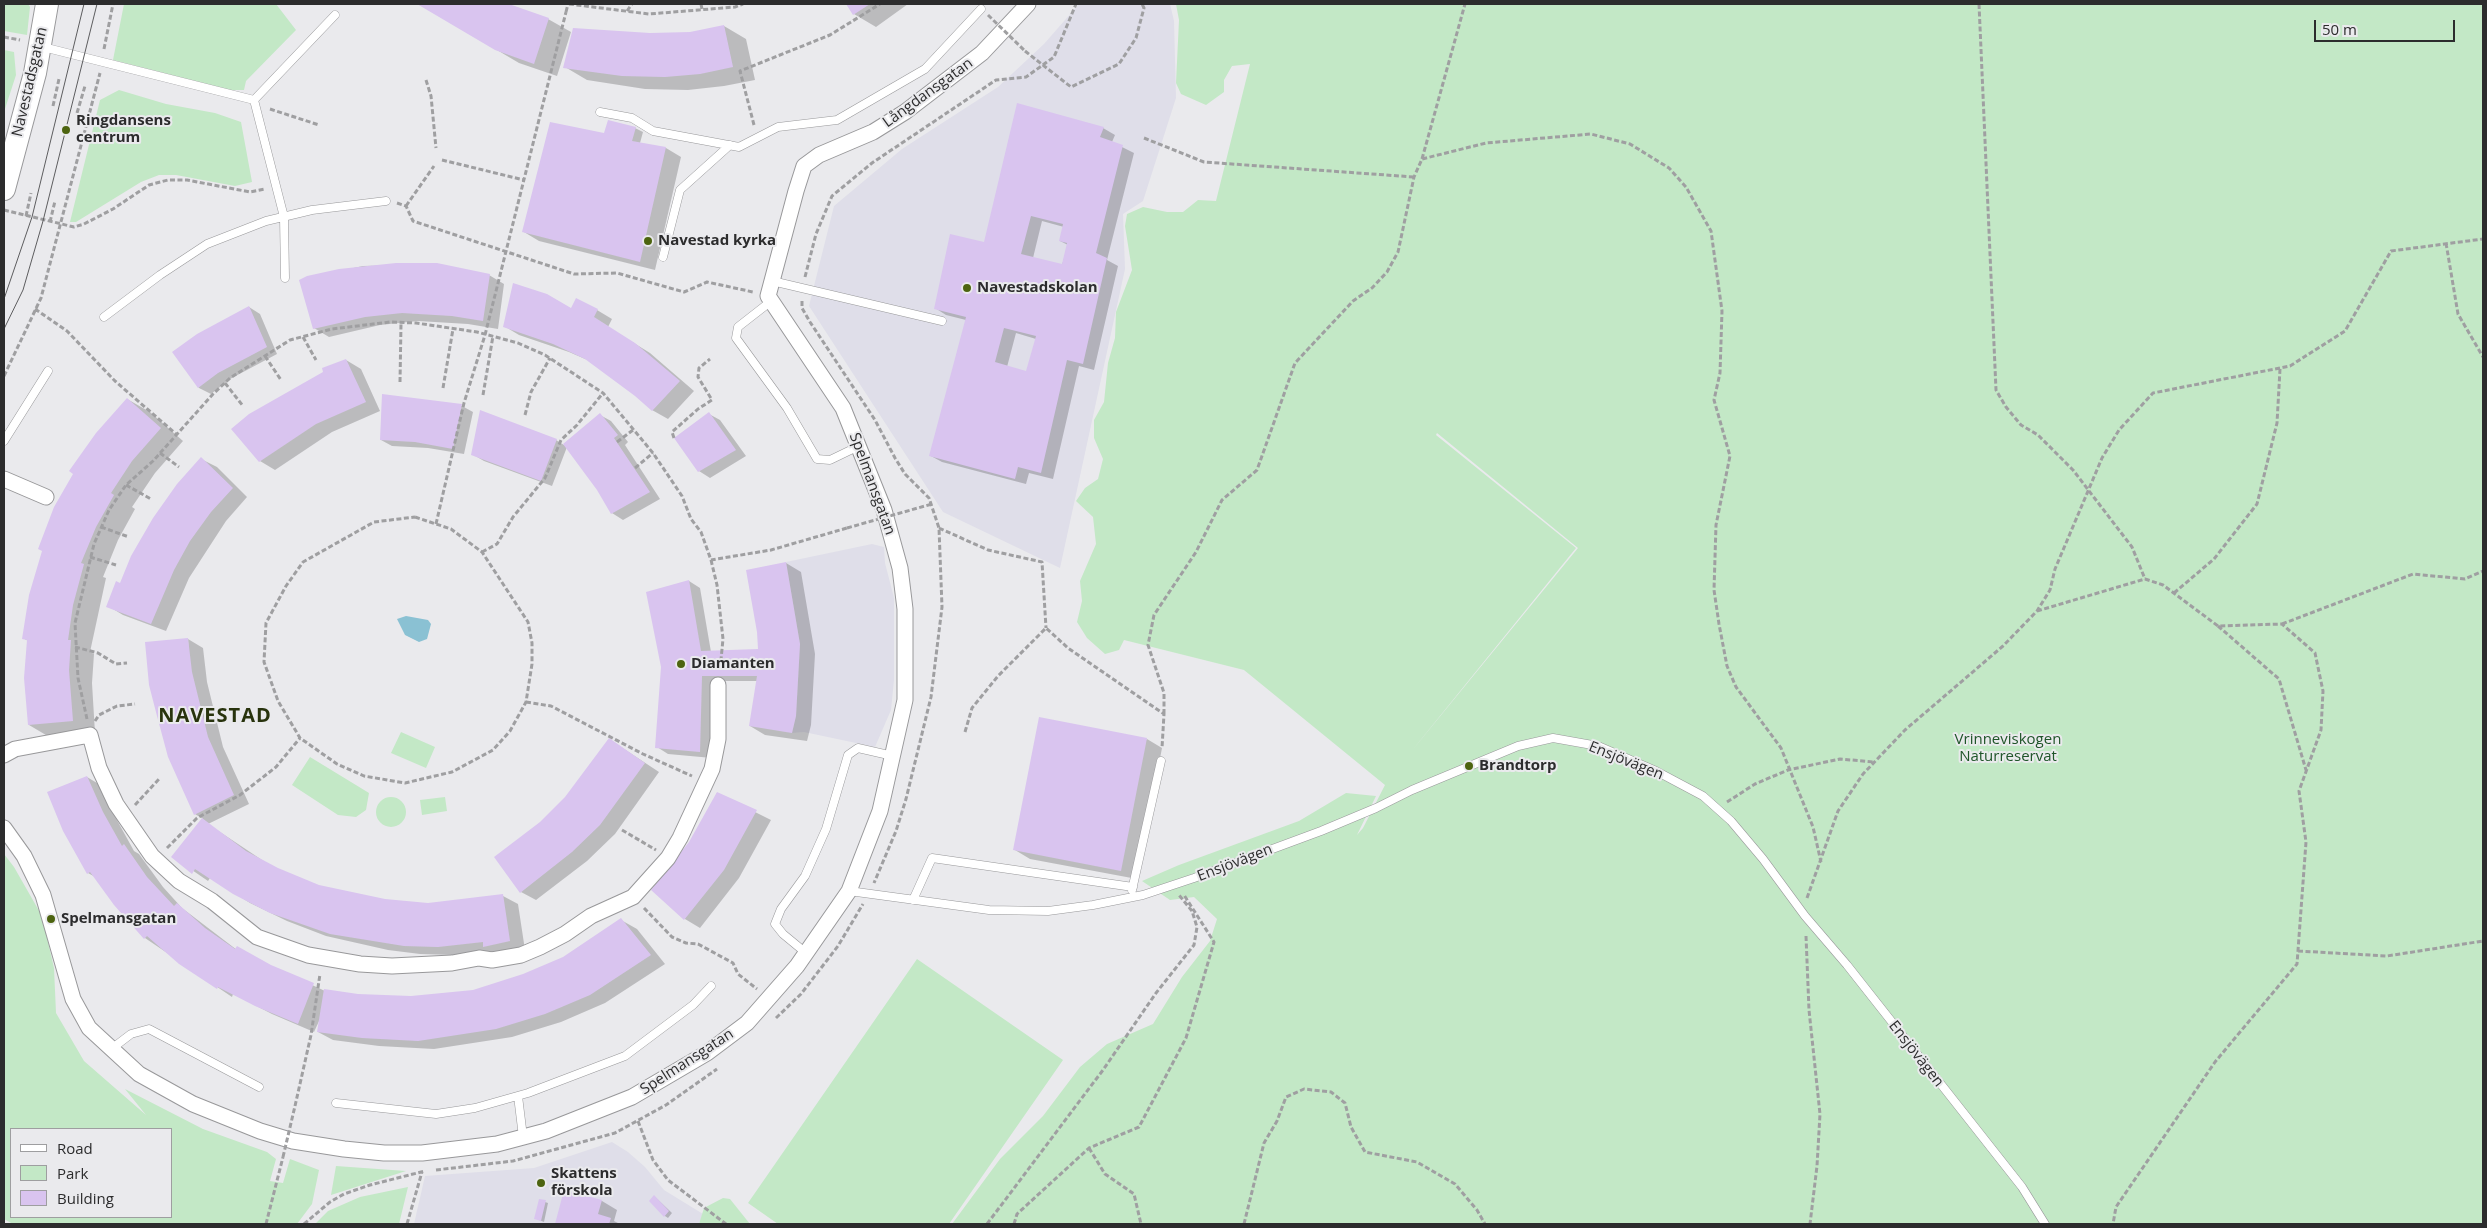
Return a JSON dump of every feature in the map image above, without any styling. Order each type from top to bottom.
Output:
[{"type":"street","name":"Navestadsgatan","points":[[4,189],[26,111],[47,4]]},
{"type":"street","name":"Långdansgatan","points":[[770,293],[804,166],[819,155],[873,132],[921,101],[982,53],[1028,4]]},
{"type":"street","name":"Spelmansgatan","points":[[4,828],[24,856],[43,895],[73,999],[88,1028],[110,1050],[139,1074],[193,1104],[260,1132],[293,1141],[344,1149],[422,1153],[482,1147],[523,1137],[594,1113],[632,1097],[707,1053],[747,1023],[768,1000],[806,953],[849,891],[880,811],[905,700],[905,609],[900,568],[889,524],[843,408],[770,293]]},
{"type":"street","points":[[4,479],[46,497]]},
{"type":"street","points":[[4,755],[14,749],[90,735],[99,768],[116,804],[152,856],[179,880],[257,936],[308,955],[360,964],[392,966],[452,963],[479,958],[492,960],[521,955],[565,934],[591,916],[632,898],[668,858],[680,838],[712,769],[718,739],[718,685]]},
{"type":"lane","points":[[600,112],[632,118],[653,131],[739,147],[778,127],[837,120],[925,69],[981,9]]},
{"type":"lane","points":[[254,100],[335,15]]},
{"type":"lane","points":[[40,47],[102,64],[254,100]]},
{"type":"lane","points":[[254,100],[284,217],[285,278]]},
{"type":"lane","points":[[663,257],[680,190],[730,145]]},
{"type":"lane","points":[[104,317],[160,275],[207,244],[266,221],[312,210],[386,201]]},
{"type":"lane","points":[[859,446],[830,460],[817,459],[783,401],[736,338],[738,327],[770,293],[803,288],[942,321]]},
{"type":"lane","points":[[4,441],[48,371]]},
{"type":"lane","name":"Ensjövägen","points":[[849,891],[989,910],[1048,912],[1131,897],[1173,885],[1321,831],[1376,808],[1412,790],[1518,746],[1553,738],[1598,746],[1656,771],[1703,796],[1732,821],[1805,916],[1848,966],[2022,1187],[2045,1224]]},
{"type":"lane","points":[[806,953],[783,934],[775,924],[781,909],[805,876],[826,828],[848,755],[858,748],[893,756]]},
{"type":"lane","points":[[1131,897],[1161,761]]},
{"type":"lane","points":[[913,900],[932,858],[1133,887]]},
{"type":"lane","points":[[336,1103],[436,1114],[475,1108],[518,1096],[625,1056],[685,1012],[711,986]]},
{"type":"lane","points":[[110,1050],[131,1034],[149,1029],[259,1087]]},
{"type":"lane","points":[[518,1096],[523,1137]]},
{"type":"path","points":[[4,376],[41,298],[102,64],[113,4]]},
{"type":"path","points":[[436,524],[464,403],[485,335],[568,4],[649,14],[735,7],[743,4]]},
{"type":"path","points":[[627,11],[632,4]]},
{"type":"path","points":[[701,4],[702,9]]},
{"type":"path","points":[[758,138],[740,71],[830,35],[880,4]]},
{"type":"path","points":[[770,1023],[801,994],[838,946],[870,894],[898,823],[931,697],[942,607],[939,528],[932,504],[918,485],[905,474],[875,420],[802,308],[803,288],[816,234],[832,196],[847,182],[996,80],[1026,77],[1054,57],[1076,4]]},
{"type":"path","points":[[988,15],[1025,51],[1071,87],[1119,64],[1136,38],[1144,8],[1142,4]]},
{"type":"path","points":[[1161,761],[1164,693],[1148,645],[1154,615],[1196,552],[1222,500],[1257,470],[1295,363],[1353,301],[1372,288],[1387,272],[1398,252],[1414,178],[1422,158],[1465,4]]},
{"type":"path","points":[[1979,4],[1996,390],[2006,407],[2021,425],[2038,435],[2072,470],[2132,547],[2145,579]]},
{"type":"path","points":[[53,106],[60,79]]},
{"type":"path","points":[[426,80],[431,96],[436,148]]},
{"type":"path","points":[[77,112],[85,86]]},
{"type":"path","points":[[254,100],[276,112],[319,125]]},
{"type":"path","points":[[1422,158],[1486,143],[1591,134],[1630,144],[1669,168],[1686,187],[1700,208],[1711,231],[1722,312],[1720,373],[1714,400],[1730,456],[1716,525],[1714,590],[1727,666],[1736,687],[1781,748],[1788,770],[1813,827],[1821,862]]},
{"type":"path","points":[[1144,138],[1204,162],[1414,178]]},
{"type":"path","points":[[442,160],[524,180]]},
{"type":"path","points":[[406,206],[434,166]]},
{"type":"path","points":[[4,210],[74,227],[84,224],[149,185],[168,180],[187,180],[250,192],[276,187]]},
{"type":"path","points":[[26,216],[31,193]]},
{"type":"path","points":[[50,222],[55,201]]},
{"type":"path","points":[[386,201],[406,206]]},
{"type":"path","points":[[406,206],[413,221],[574,274],[617,273],[684,292],[707,282],[770,293]]},
{"type":"path","points":[[1810,1224],[1817,1166],[1820,1114],[1809,1010],[1806,900],[1838,812],[1862,774],[1905,730],[2003,646],[2037,611],[2050,590],[2054,569],[2102,458],[2118,430],[2153,394],[2290,366],[2345,331],[2391,251],[2483,239]]},
{"type":"path","points":[[2446,243],[2458,314],[2483,357]]},
{"type":"path","points":[[35,309],[67,331],[115,381],[176,434]]},
{"type":"path","points":[[90,735],[78,678],[75,623],[90,558],[101,527],[109,510],[126,485],[160,453],[225,383],[290,340],[352,326],[390,322],[401,324],[416,323],[453,329],[493,336],[518,343],[550,358],[603,393],[653,453],[682,496],[691,519],[701,532],[717,585],[723,639],[718,685]]},
{"type":"path","points":[[400,382],[401,324]]},
{"type":"path","points":[[443,388],[453,329]]},
{"type":"path","points":[[483,395],[493,336]]},
{"type":"path","points":[[303,337],[316,360]]},
{"type":"path","points":[[265,356],[281,380]]},
{"type":"path","points":[[525,415],[531,392],[550,358]]},
{"type":"path","points":[[674,438],[672,432],[698,409],[712,400],[698,377],[699,368],[710,360]]},
{"type":"path","points":[[2174,593],[2214,559],[2257,504],[2277,423],[2280,369]]},
{"type":"path","points":[[225,383],[243,406]]},
{"type":"path","points":[[482,552],[497,544],[513,517],[544,478],[561,440],[577,425],[603,393]]},
{"type":"path","points":[[617,442],[633,430]]},
{"type":"path","points":[[160,453],[179,467]]},
{"type":"path","points":[[635,468],[653,453]]},
{"type":"path","points":[[126,485],[151,499]]},
{"type":"path","points":[[711,560],[771,550],[932,504]]},
{"type":"path","points":[[415,517],[451,529],[482,552],[528,622],[532,643],[532,664],[526,702],[510,731],[492,750],[452,772],[405,783],[364,776],[338,764],[300,738],[278,702],[264,662],[266,623],[286,586],[303,562],[374,522],[415,517]]},
{"type":"path","points":[[101,527],[128,537]]},
{"type":"path","points":[[939,528],[988,550],[1042,562],[1046,628],[1068,648],[1164,714]]},
{"type":"path","points":[[90,558],[116,565]]},
{"type":"path","points":[[2218,626],[2282,624],[2413,574],[2465,579],[2483,571]]},
{"type":"path","points":[[2037,611],[2145,579],[2163,585],[2218,626],[2279,679],[2306,770]]},
{"type":"path","points":[[2113,1224],[2116,1207],[2215,1062],[2297,964],[2306,842],[2299,791],[2322,730],[2323,691],[2315,653],[2282,624]]},
{"type":"path","points":[[965,732],[972,708],[998,676],[1046,628]]},
{"type":"path","points":[[76,647],[98,653],[116,664],[127,663]]},
{"type":"path","points":[[526,702],[551,706],[642,754],[706,782]]},
{"type":"path","points":[[90,735],[93,722],[99,715],[117,706],[135,704]]},
{"type":"path","points":[[158,861],[176,837],[197,818],[240,795],[276,767],[300,738]]},
{"type":"path","points":[[1717,808],[1756,784],[1788,770],[1840,759],[1875,762]]},
{"type":"path","points":[[125,816],[160,778]]},
{"type":"path","points":[[622,830],[668,858]]},
{"type":"path","points":[[1014,1224],[1017,1214],[1089,1148],[1139,1127],[1186,1038],[1214,942],[1173,885]]},
{"type":"path","points":[[987,1224],[1103,1070],[1156,992],[1194,945],[1197,927],[1192,911],[1173,885]]},
{"type":"path","points":[[632,898],[672,937],[686,943],[698,944],[733,963],[746,983],[754,986],[768,1000]]},
{"type":"path","points":[[2298,951],[2387,956],[2483,941]]},
{"type":"path","points":[[266,1224],[311,1035],[322,957]]},
{"type":"path","points":[[304,1224],[330,1202],[344,1194],[422,1172],[513,1161],[540,1155],[615,1133],[666,1105],[723,1064]]},
{"type":"path","points":[[1244,1224],[1264,1143],[1277,1121],[1286,1097],[1304,1089],[1331,1092],[1346,1103],[1351,1127],[1365,1152],[1417,1162],[1455,1184],[1477,1210],[1484,1224]]},
{"type":"path","points":[[638,1121],[653,1160],[668,1180],[726,1224]]},
{"type":"path","points":[[1089,1148],[1104,1174],[1134,1194],[1141,1224]]},
{"type":"path","points":[[407,1224],[422,1172]]},
{"type":"shaded area","name":"Navestadskolan","points":[[1079,4],[1170,4],[1174,21],[1176,98],[1143,201],[1123,214],[1125,269],[1060,568],[943,512],[809,306],[834,206],[902,149],[998,87],[1044,44]]},
{"type":"shaded area","points":[[872,544],[884,547],[885,563],[894,598],[894,680],[891,710],[875,747],[804,732],[792,733],[796,716],[800,644],[786,562]]},
{"type":"shaded area","name":"Skattens förskola","points":[[612,1142],[628,1152],[645,1167],[664,1190],[703,1214],[699,1224],[414,1224],[425,1176],[534,1168]]},
{"type":"green space","points":[[4,4],[28,4],[30,7],[27,35],[4,31]]},
{"type":"green space","points":[[124,4],[276,4],[296,30],[246,81],[244,90],[230,90],[113,60]]},
{"type":"green space","name":"Vrinneviskogen Naturreservat","points":[[1176,4],[2483,4],[2483,1224],[952,1224],[1000,1159],[1043,1116],[1080,1067],[1107,1044],[1153,1024],[1182,977],[1210,941],[1217,919],[1194,897],[1170,900],[1142,881],[1179,865],[1299,821],[1346,793],[1376,796],[1357,835],[1363,828],[1385,785],[1244,670],[1124,640],[1119,650],[1105,654],[1087,638],[1077,622],[1082,601],[1080,581],[1096,544],[1093,517],[1076,501],[1085,488],[1098,479],[1103,459],[1094,438],[1094,420],[1104,402],[1108,363],[1115,338],[1116,312],[1132,270],[1125,226],[1127,214],[1143,207],[1167,212],[1183,212],[1198,200],[1216,201],[1250,64],[1232,66],[1224,80],[1224,92],[1206,105],[1181,94],[1176,83],[1179,20]],"holes":[[[1437,433],[1578,548],[1410,753],[1576,548],[1436,435]]]},
{"type":"green space","points":[[4,50],[14,52],[16,75],[4,112]]},
{"type":"green space","points":[[119,90],[166,104],[215,113],[241,122],[252,182],[235,186],[176,175],[159,175],[141,182],[76,222],[70,222],[100,100]]},
{"type":"green space","points":[[401,732],[435,747],[426,768],[391,753]]},
{"type":"green space","points":[[310,757],[369,793],[366,810],[356,817],[338,815],[292,785]]},
{"type":"green space","points":[[391,797],[402,801],[406,812],[402,823],[391,827],[380,823],[376,812],[380,801]]},
{"type":"green space","points":[[445,797],[447,811],[422,815],[420,800]]},
{"type":"green space","points":[[4,854],[14,867],[42,916],[54,968],[56,1013],[84,1061],[146,1115],[125,1089],[203,1129],[267,1152],[276,1159],[270,1181],[283,1183],[290,1159],[319,1170],[312,1204],[297,1224],[13,1224],[4,1219]]},
{"type":"green space","points":[[917,959],[1063,1060],[949,1224],[778,1224],[748,1203]]},
{"type":"green space","points":[[336,1166],[406,1171],[331,1195]]},
{"type":"green space","points":[[408,1187],[399,1224],[315,1224],[328,1211],[360,1197]]},
{"type":"green space","points":[[723,1198],[730,1199],[750,1224],[699,1224],[704,1208]]},
{"type":"water","points":[[406,616],[428,620],[431,624],[427,639],[419,642],[405,635],[397,619]]},
{"type":"building","points":[[417,4],[509,4],[549,18],[534,64],[495,50]]},
{"type":"building","points":[[846,4],[870,4],[853,15]]},
{"type":"building","points":[[724,25],[733,67],[700,74],[665,77],[622,76],[563,68],[573,28],[650,33],[690,32]]},
{"type":"building","points":[[1017,103],[1104,127],[1100,137],[1123,145],[1096,253],[1107,258],[1083,364],[1067,360],[1041,473],[1018,467],[1015,479],[929,456],[966,317],[934,309],[950,234],[984,242]],"holes":[[[1031,216],[1063,224],[1059,241],[1067,243],[1062,264],[1021,254]],[[1004,328],[1036,336],[1026,371],[995,362]]]},
{"type":"building","points":[[608,120],[636,127],[632,141],[666,147],[640,262],[522,232],[550,122],[604,133]]},
{"type":"building","points":[[396,263],[437,263],[490,274],[483,321],[452,316],[402,313],[365,317],[313,329],[299,280],[307,276],[339,269]]},
{"type":"building","points":[[513,283],[547,294],[571,308],[576,298],[598,309],[594,317],[635,343],[680,381],[652,411],[585,359],[553,344],[503,327]]},
{"type":"building","points":[[249,306],[267,347],[218,373],[198,388],[172,352],[197,334]]},
{"type":"building","points":[[346,359],[366,402],[316,424],[259,462],[231,429],[249,414],[323,372],[322,368]]},
{"type":"building","points":[[382,394],[462,404],[453,449],[415,442],[380,440]]},
{"type":"building","points":[[127,398],[161,428],[132,461],[111,493],[114,495],[96,527],[81,563],[84,564],[73,605],[68,640],[71,640],[69,670],[73,721],[28,725],[24,678],[27,640],[22,639],[29,595],[42,551],[38,549],[54,507],[73,474],[69,471],[96,433]]},
{"type":"building","points":[[480,410],[557,439],[541,481],[471,455]]},
{"type":"building","points":[[709,412],[736,450],[698,472],[674,438]]},
{"type":"building","points":[[600,413],[618,435],[614,438],[650,492],[611,514],[597,490],[563,444]]},
{"type":"building","points":[[201,457],[233,488],[211,512],[190,541],[174,570],[151,624],[106,607],[116,581],[120,583],[131,556],[153,518],[177,484]]},
{"type":"building","points":[[786,562],[800,644],[796,716],[792,733],[749,726],[757,676],[702,676],[700,752],[655,748],[661,667],[646,592],[689,580],[701,651],[758,649],[757,632],[746,570]]},
{"type":"building","points":[[188,638],[192,672],[208,737],[234,795],[194,815],[168,757],[149,685],[145,642]]},
{"type":"building","points":[[1039,717],[1147,738],[1121,871],[1013,850]]},
{"type":"building","points":[[609,738],[645,763],[600,825],[572,852],[520,893],[494,857],[540,822],[565,797]]},
{"type":"building","points":[[87,776],[103,812],[122,846],[124,844],[147,877],[174,906],[177,903],[205,928],[235,949],[237,946],[271,965],[314,983],[298,1024],[255,1006],[218,987],[217,989],[179,964],[147,936],[144,939],[114,905],[90,872],[87,874],[63,831],[47,792]]},
{"type":"building","points":[[717,792],[757,810],[724,870],[684,920],[651,890],[689,842]]},
{"type":"building","points":[[202,818],[246,851],[278,868],[319,885],[385,899],[428,903],[503,894],[510,941],[483,947],[483,942],[438,947],[404,946],[330,934],[270,913],[233,894],[195,869],[192,874],[171,857]]},
{"type":"building","points":[[621,918],[651,955],[590,995],[545,1014],[496,1029],[418,1041],[362,1038],[317,1032],[324,989],[358,994],[411,996],[473,990],[523,974],[563,957]]},
{"type":"building","points":[[564,1190],[602,1200],[598,1214],[611,1218],[609,1224],[555,1224]]},
{"type":"building","points":[[654,1195],[669,1211],[664,1217],[649,1201]]},
{"type":"building","points":[[539,1199],[546,1200],[541,1221],[534,1219]]},
{"type":"tram line","points":[[4,299],[32,217],[84,4]]},
{"type":"tram line","points":[[4,329],[23,290],[43,221],[97,4]]},
{"type":"place","name":"Ringdansens centrum","points":[[66,130]]},
{"type":"place","name":"Navestad kyrka","points":[[648,241]]},
{"type":"place","name":"Navestadskolan","points":[[967,288]]},
{"type":"place","name":"Diamanten","points":[[681,664]]},
{"type":"place","name":"Brandtorp","points":[[1469,766]]},
{"type":"place","name":"Spelmansgatan","points":[[51,919]]},
{"type":"place","name":"Skattens förskola","points":[[541,1183]]},
{"type":"district","name":"NAVESTAD","points":[[215,716]]}]
